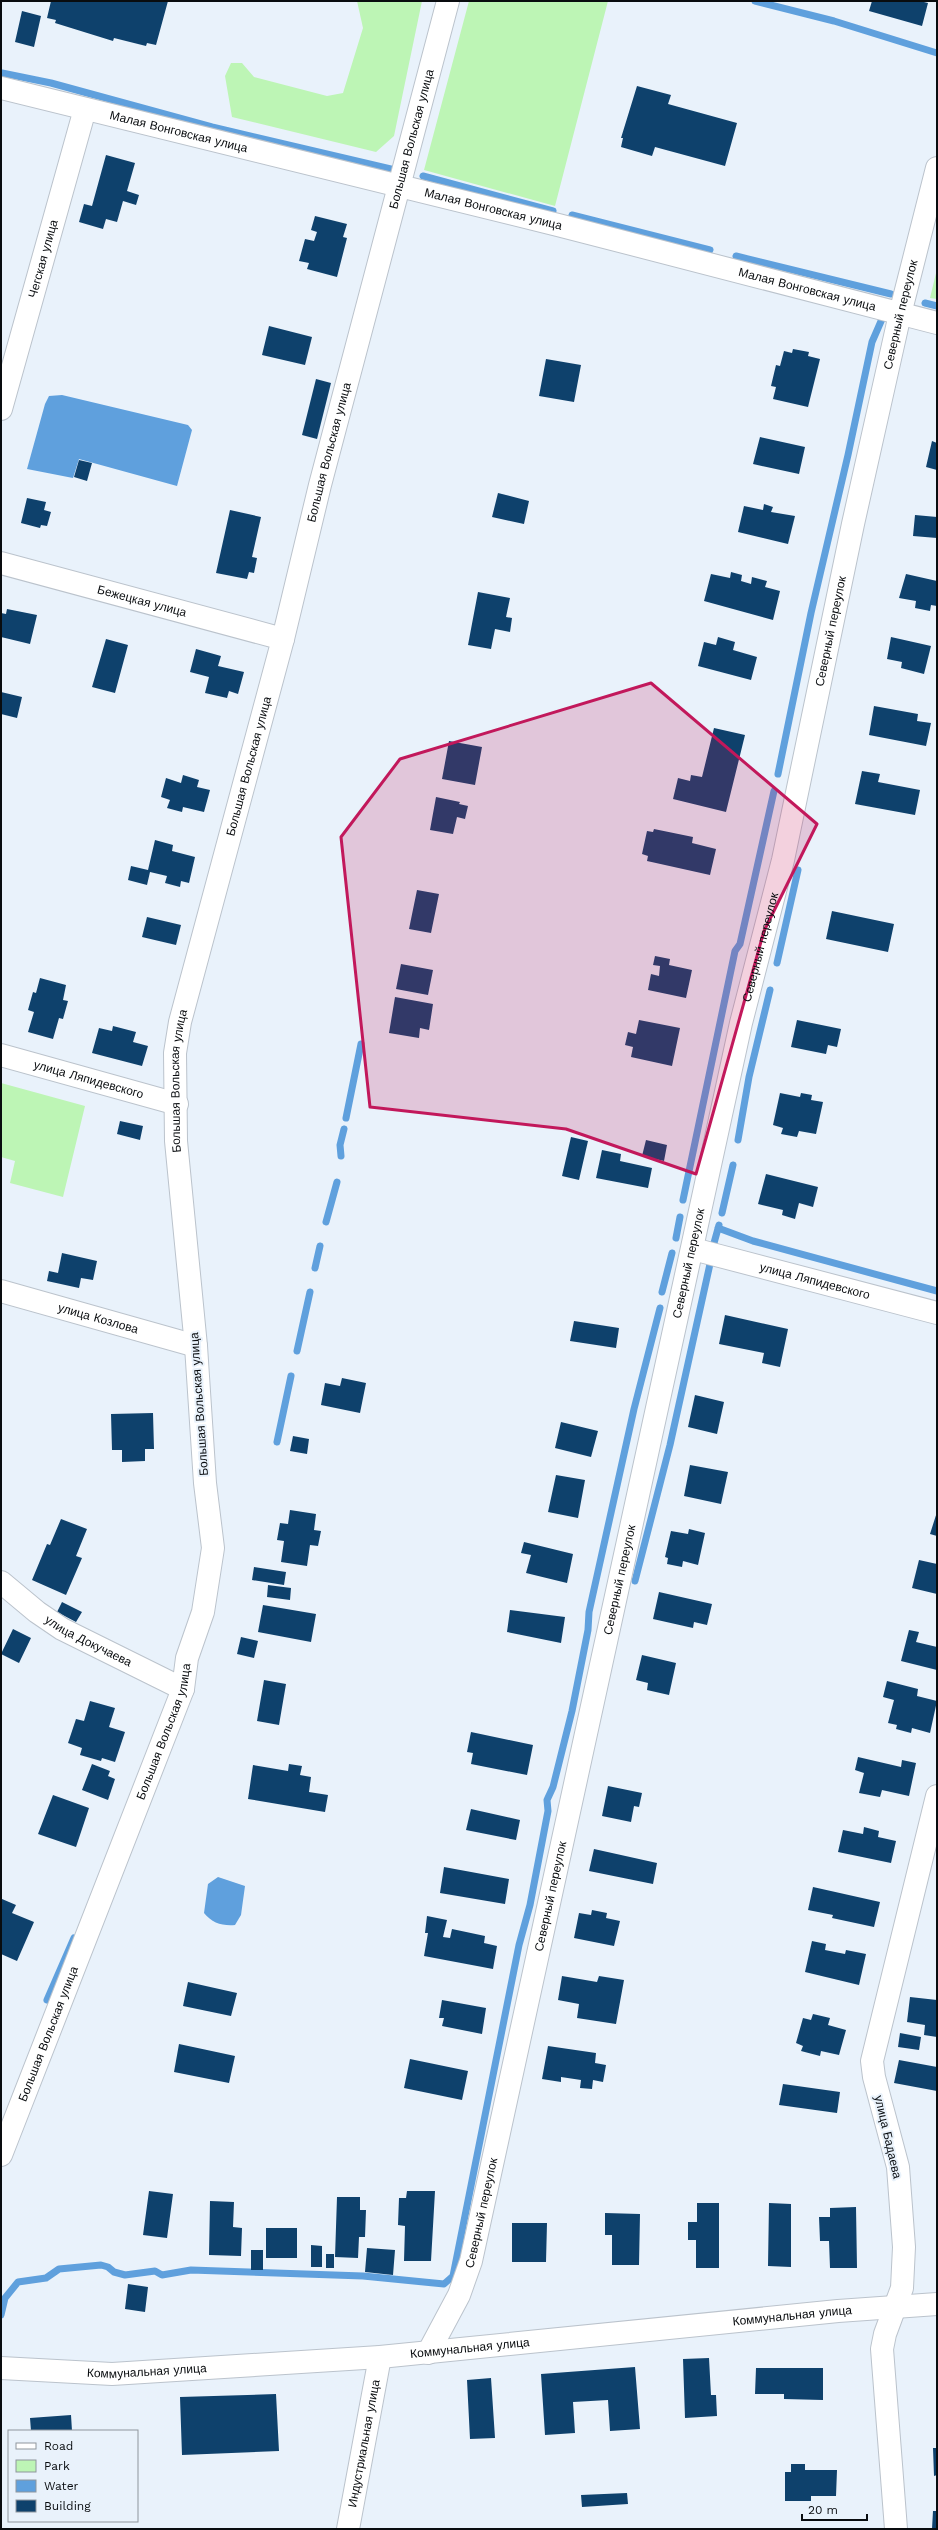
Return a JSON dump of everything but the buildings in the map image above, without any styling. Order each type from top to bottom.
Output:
[{"type":"street","name":"Большая Вольская улица","points":[[1,2155],[183,1689],[187,1658],[203,1612],[213,1548],[205,1483],[196,1346],[176,1141],[177,1104],[175,1053],[180,1022],[283,639],[320,485],[448,1]]},
{"type":"street","name":"Малая Вонговская улица","points":[[1,88],[400,186],[937,323]]},
{"type":"street","name":"Чегская улица","points":[[1,409],[85,109]]},
{"type":"street","name":"Северный переулок","points":[[428,2353],[459,2295],[471,2262],[741,1023],[783,860],[853,524],[900,314],[937,168]]},
{"type":"street","name":"Бежецкая улица","points":[[1,563],[283,639]]},
{"type":"street","name":"улица Ляпидевского","points":[[1,1055],[177,1104]]},
{"type":"street","name":"улица Ляпидевского","points":[[692,1249],[937,1314]]},
{"type":"street","name":"улица Козлова","points":[[1,1291],[196,1346]]},
{"type":"street","name":"улица Докучаева","points":[[1,1582],[37,1612],[62,1628],[183,1689]]},
{"type":"street","name":"улица Бадаева","points":[[896,2529],[882,2349],[885,2334],[896,2307],[904,2276],[898,2167],[874,2077],[872,2061],[937,1796]]},
{"type":"street","name":"Коммунальная улица","points":[[1,2368],[112,2374],[380,2357],[937,2304]]},
{"type":"street","name":"Индустриальная улица","points":[[348,2529],[380,2357]]},
{"type":"highlighted area","points":[[651,683],[817,824],[764,931],[696,1174],[566,1129],[370,1107],[341,837],[400,759]]},
{"type":"green space","points":[[357,1],[422,1],[394,136],[376,152],[232,117],[225,76],[231,63],[242,63],[254,77],[327,96],[343,93],[363,28]]},
{"type":"green space","points":[[469,1],[608,1],[555,206],[424,170]]},
{"type":"green space","points":[[937,269],[937,299],[930,298]]},
{"type":"green space","points":[[1,1083],[85,1106],[63,1197],[10,1183],[15,1161],[1,1157]]},
{"type":"water","points":[[62,395],[188,425],[192,430],[177,486],[79,459],[73,478],[27,469],[45,404],[49,396]]},
{"type":"water","points":[[218,1877],[245,1886],[241,1915],[235,1925],[218,1923],[210,1919],[204,1913],[208,1884]]},
{"type":"waterway","points":[[755,1],[834,21],[937,53]]},
{"type":"waterway","points":[[2,73],[51,83],[212,127],[395,170]]},
{"type":"waterway","points":[[423,176],[553,211]]},
{"type":"waterway","points":[[572,215],[710,250]]},
{"type":"waterway","points":[[736,256],[891,294]]},
{"type":"waterway","points":[[925,303],[937,306]]},
{"type":"waterway","points":[[778,774],[811,613],[848,455],[872,342],[882,319]]},
{"type":"waterway","points":[[683,1200],[735,951],[740,944],[774,791]]},
{"type":"waterway","points":[[777,963],[798,870]]},
{"type":"waterway","points":[[738,1140],[749,1077],[770,990]]},
{"type":"waterway","points":[[346,1118],[361,1044]]},
{"type":"waterway","points":[[341,1156],[340,1145],[344,1129]]},
{"type":"waterway","points":[[722,1213],[733,1165]]},
{"type":"waterway","points":[[326,1222],[337,1182]]},
{"type":"waterway","points":[[676,1238],[680,1217]]},
{"type":"waterway","points":[[714,1243],[719,1225]]},
{"type":"waterway","points":[[718,1228],[753,1241],[937,1291]]},
{"type":"waterway","points":[[315,1268],[320,1246]]},
{"type":"waterway","points":[[662,1292],[672,1253]]},
{"type":"waterway","points":[[635,1581],[670,1445],[710,1264]]},
{"type":"waterway","points":[[297,1351],[310,1292]]},
{"type":"waterway","points":[[1,2315],[5,2298],[18,2282],[46,2278],[59,2269],[101,2265],[108,2267],[114,2272],[125,2275],[155,2271],[162,2275],[191,2270],[363,2276],[444,2284],[453,2276],[519,1945],[530,1905],[548,1811],[547,1800],[553,1787],[572,1711],[588,1630],[589,1612],[634,1409],[660,1308]]},
{"type":"waterway","points":[[277,1442],[291,1376]]},
{"type":"waterway","points":[[47,2000],[74,1938]]}]
